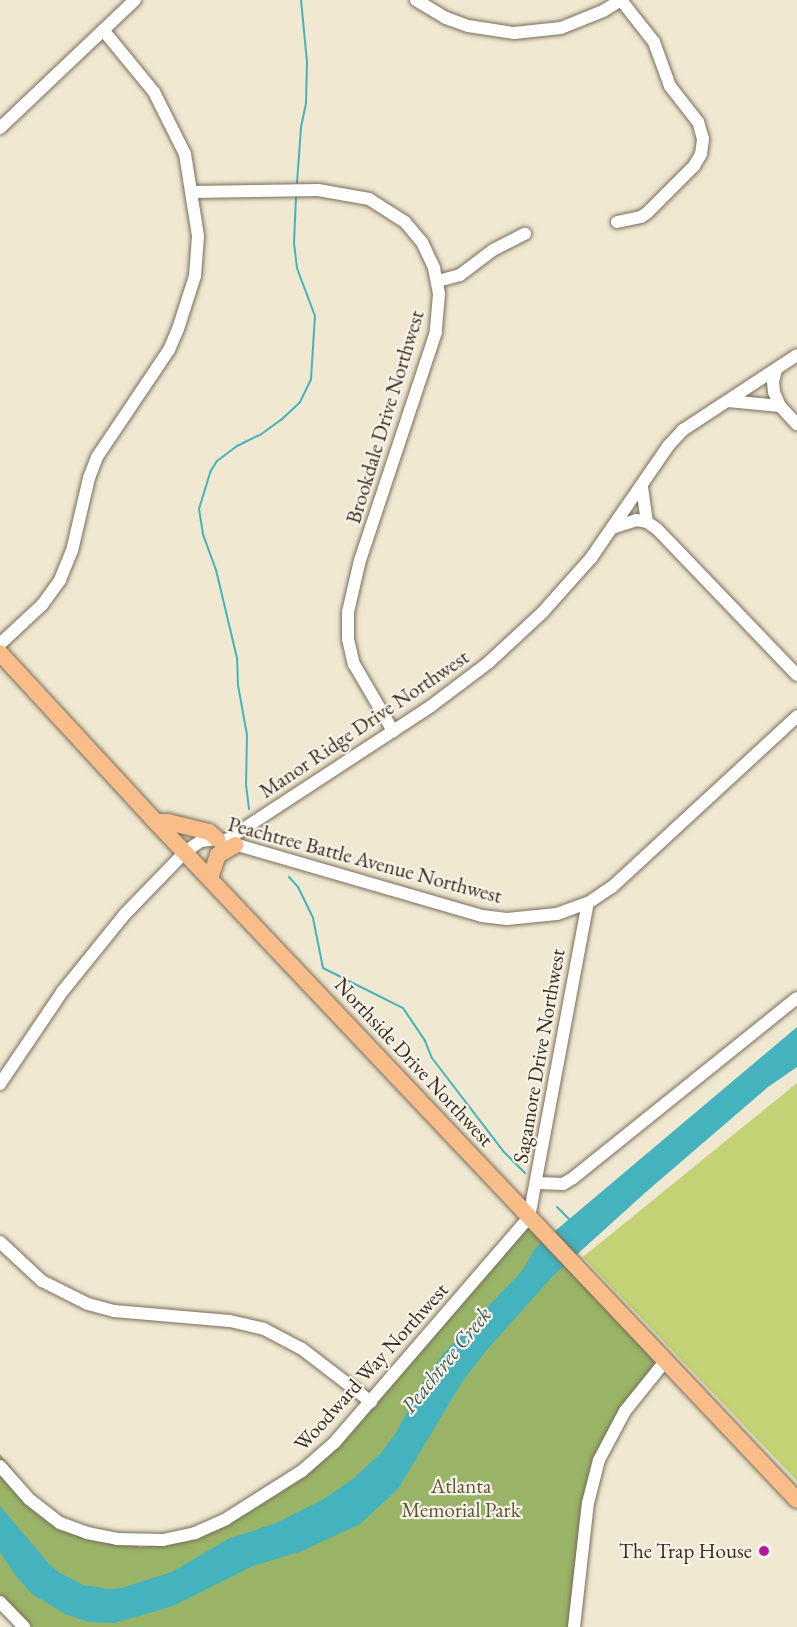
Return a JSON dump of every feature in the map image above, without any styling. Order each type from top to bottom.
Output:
[{"type":"main road","name":"Northside Drive Northwest","points":[[0,653],[184,852],[797,1500]]},
{"type":"main road","points":[[156,822],[168,822],[209,832],[226,842],[218,855],[210,878]]},
{"type":"street","points":[[0,128],[135,0]]},
{"type":"street","points":[[416,0],[446,18],[468,26],[514,33],[561,28],[603,11],[621,0],[654,42],[670,86],[698,122],[703,139],[701,153],[694,166],[647,213],[641,217],[617,222]]},
{"type":"street","points":[[0,644],[42,605],[60,580],[72,551],[89,478],[97,457],[158,368],[178,329],[189,299],[197,259],[193,192],[185,154],[165,110],[141,75],[103,30]]},
{"type":"street","name":"Brookdale Drive Northwest","points":[[193,192],[318,190],[369,199],[393,212],[414,231],[429,254],[438,281],[440,307],[436,332],[360,560],[348,612],[348,639],[354,664],[393,731]]},
{"type":"street","points":[[438,281],[460,275],[493,250],[525,234]]},
{"type":"street","name":"Manor Ridge Drive Northwest","points":[[226,842],[459,686],[515,638],[567,586],[615,527],[669,445],[683,430],[797,355]]},
{"type":"street","points":[[776,369],[773,382],[780,406],[797,424]]},
{"type":"street","points":[[726,401],[780,406]]},
{"type":"street","points":[[642,487],[647,522]]},
{"type":"street","points":[[615,527],[636,520],[647,522],[657,529],[797,675]]},
{"type":"street","name":"Peachtree Battle Avenue Northwest","points":[[2,1075],[62,992],[124,914],[184,852],[201,842],[226,842],[482,916],[532,918],[557,914],[588,903],[612,887],[797,716]]},
{"type":"street","name":"Sagamore Drive Northwest","points":[[529,1216],[588,903]]},
{"type":"street","points":[[537,1183],[563,1184],[573,1178],[797,998]]},
{"type":"street","name":"Woodward Way Northwest","points":[[0,1466],[37,1506],[60,1523],[75,1529],[132,1541],[179,1538],[226,1520],[303,1471],[335,1442],[529,1216]]},
{"type":"street","points":[[0,1242],[42,1281],[88,1304],[114,1311],[230,1321],[264,1329],[303,1349],[371,1402]]},
{"type":"street","points":[[574,1627],[588,1503],[599,1461],[625,1412],[666,1360]]},
{"type":"street","points":[[0,1602],[24,1627]]},
{"type":"green space","points":[[797,1083],[797,1481],[583,1257]]},
{"type":"green space","name":"Atlanta Memorial Park","points":[[531,1213],[657,1362],[595,1467],[568,1627],[23,1627],[0,1598],[0,1454],[61,1530],[141,1547],[182,1542],[214,1529],[248,1513],[304,1477],[373,1406]]},
{"type":"water","name":"Peachtree Creek","points":[[797,1027],[797,1067],[768,1087],[552,1277],[486,1351],[462,1382],[398,1489],[360,1524],[302,1551],[253,1566],[173,1606],[115,1623],[89,1622],[65,1614],[32,1594],[15,1575],[0,1552],[0,1506],[50,1565],[60,1573],[83,1585],[108,1589],[121,1588],[172,1572],[228,1539],[276,1523],[322,1500],[354,1478],[382,1452],[397,1431],[421,1385],[443,1354],[522,1271],[536,1247]]},
{"type":"waterway","points":[[297,183],[301,127],[306,103],[307,62],[301,0]]},
{"type":"waterway","points":[[249,809],[246,786],[247,735],[238,685],[237,658],[216,570],[203,534],[199,509],[210,472],[217,461],[237,446],[260,435],[281,420],[300,402],[311,379],[315,316],[297,268],[294,243],[296,197]]},
{"type":"waterway","points":[[289,877],[298,887],[313,918],[323,968],[403,1008],[425,1041],[432,1058],[503,1151],[525,1173]]},
{"type":"waterway","points":[[557,1207],[570,1220]]},
{"type":"place","name":"The Trap House","points":[[764,1551]]}]
